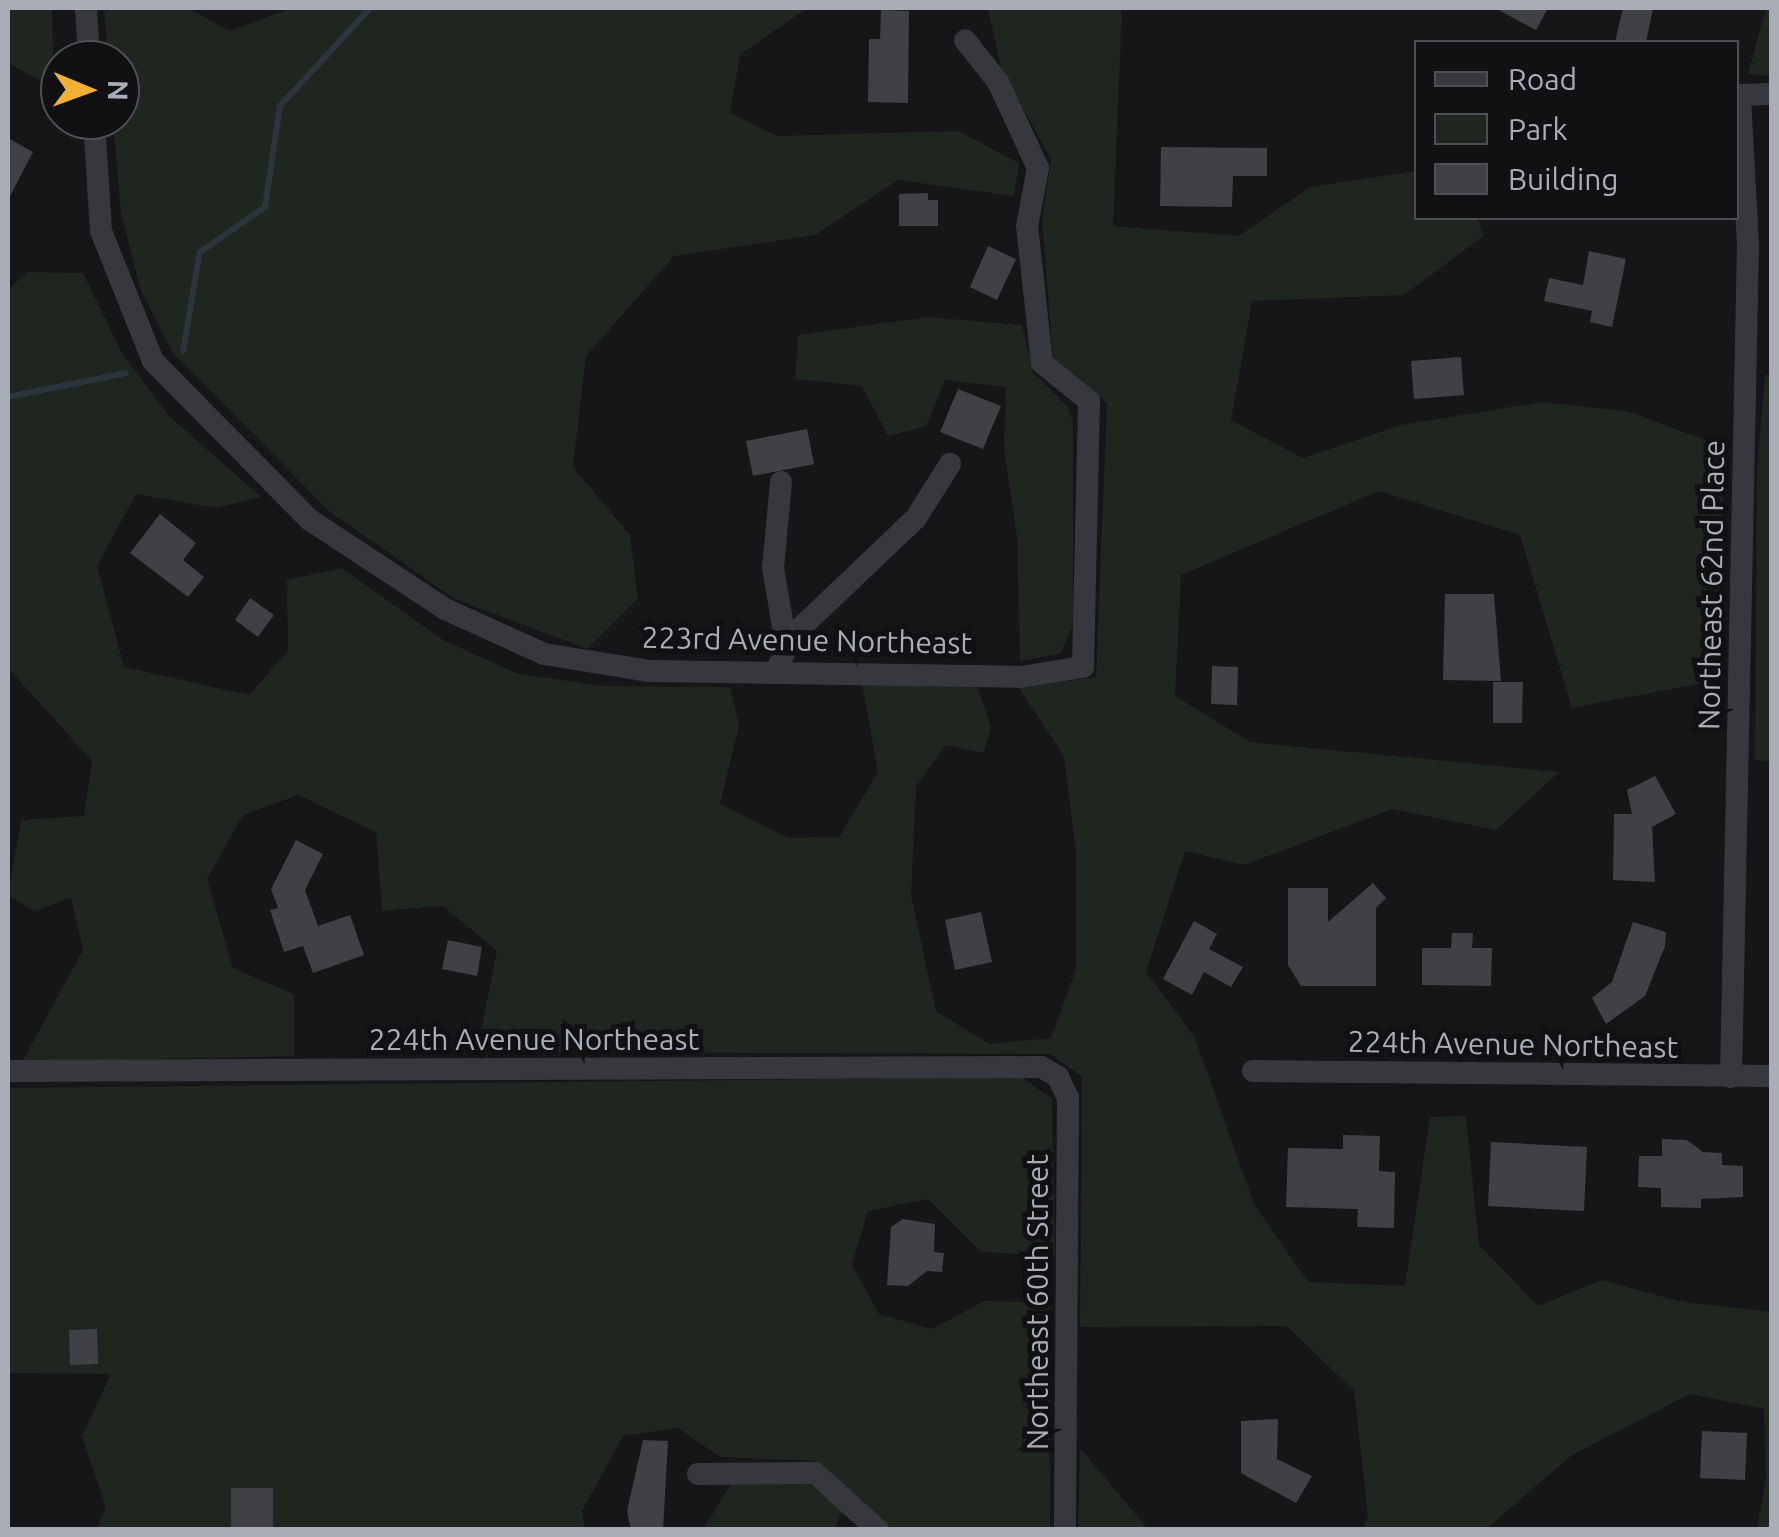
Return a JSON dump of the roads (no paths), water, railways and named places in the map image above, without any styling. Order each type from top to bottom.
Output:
[{"type":"street","points":[[86,8],[88,40]]},
{"type":"street","name":"223rd Avenue Northeast","points":[[95,140],[102,231],[153,361],[310,520],[445,610],[544,654],[649,671],[777,670],[1022,677],[1083,667],[1090,401],[1042,363],[1027,226],[1038,168],[998,82],[965,40]]},
{"type":"street","name":"Northeast 62nd Place","points":[[1731,1077],[1748,245],[1740,95],[1772,94]]},
{"type":"street","points":[[777,670],[786,643],[916,518],[950,464]]},
{"type":"street","points":[[781,482],[773,568],[786,643]]},
{"type":"street","name":"224th Avenue Northeast","points":[[8,1071],[1041,1067],[1058,1078]]},
{"type":"street","name":"224th Avenue Northeast","points":[[1253,1070],[1772,1076]]},
{"type":"street","name":"Northeast 60th Street","points":[[1058,1078],[1068,1098],[1065,1530]]},
{"type":"street","points":[[698,1474],[815,1473],[878,1530]]},
{"type":"waterway","points":[[183,351],[200,252],[265,207],[280,106],[370,8]]},
{"type":"waterway","points":[[8,397],[126,373]]}]
